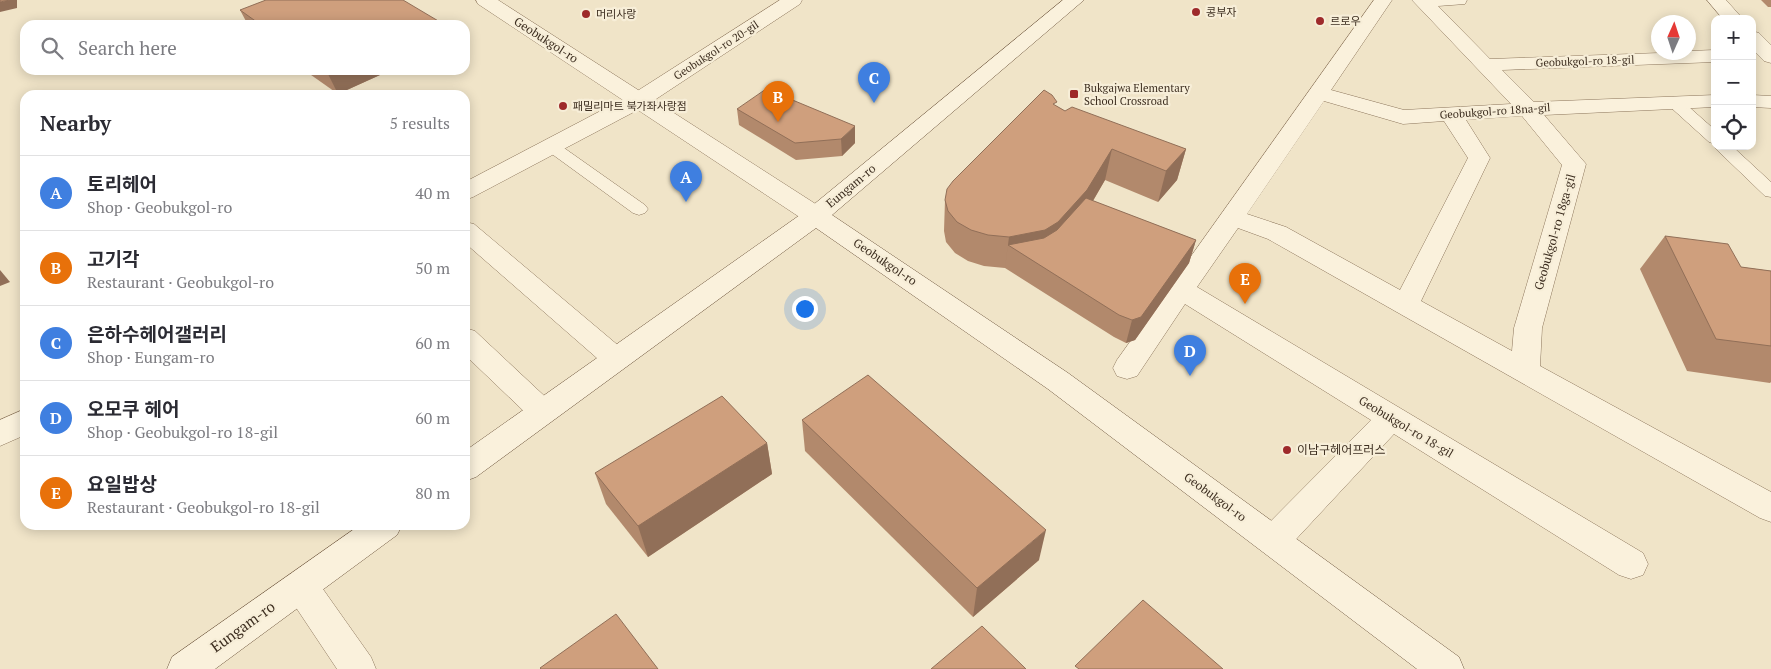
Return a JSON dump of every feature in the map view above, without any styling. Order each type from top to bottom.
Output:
[{"type":"street","name":"Geobukgol-ro","points":[[485,0],[816,216],[1058,381],[1446,669]]},
{"type":"street","name":"Geobukgol-ro 20-gil","points":[[470,189],[639,100],[793,0]]},
{"type":"street","name":"Eungam-ro","points":[[470,464],[816,216],[1075,0]]},
{"type":"street","points":[[1128,368],[1383,0]]},
{"type":"street","points":[[1422,1],[1458,0]]},
{"type":"street","points":[[1716,0],[1730,15]]},
{"type":"street","points":[[1422,1],[1528,109]]},
{"type":"street","points":[[1756,41],[1771,57]]},
{"type":"street","name":"Geobukgol-ro 18-gil","points":[[1485,65],[1711,56]]},
{"type":"street","name":"Geobukgol-ro 18na-gil","points":[[1318,93],[1403,117],[1528,109],[1711,101]]},
{"type":"street","points":[[1756,101],[1771,102]]},
{"type":"street","name":"Geobukgol-ro 18ga-gil","points":[[1525,371],[1528,328],[1574,164],[1528,109]]},
{"type":"street","points":[[1406,305],[1479,158],[1451,114]]},
{"type":"street","points":[[1232,217],[1277,233],[1771,508]]},
{"type":"street","points":[[470,234],[616,359]]},
{"type":"street","name":"Geobukgol-ro 18-gil","points":[[1182,290],[1631,564]]},
{"type":"street","points":[[470,343],[543,412]]},
{"type":"street","points":[[1274,540],[1390,418]]},
{"type":"street","points":[[0,434],[20,424]]},
{"type":"street","name":"Eungam-ro","points":[[185,669],[379,530]]},
{"type":"street","points":[[301,586],[358,669]]},
{"type":"lane","points":[[1674,102],[1711,135]]},
{"type":"lane","points":[[551,146],[639,210]]},
{"type":"lane","points":[[1726,150],[1771,192]]},
{"type":"building","points":[[266,0],[403,0],[437,20],[254,20],[240,10]]},
{"type":"building","points":[[766,89],[855,126],[841,139],[795,143],[737,109]]},
{"type":"building","points":[[1044,90],[1052,95],[1057,102],[1053,104],[1065,111],[1072,107],[1186,149],[1166,171],[1112,149],[1087,190],[1058,222],[1045,230],[1009,237],[988,235],[971,230],[957,222],[948,211],[945,200],[947,189]]},
{"type":"building","points":[[1086,198],[1196,240],[1141,317],[1132,320],[1119,315],[1008,245],[1044,238],[1057,230]]},
{"type":"building","points":[[1665,236],[1728,244],[1741,267],[1771,271],[1771,346],[1716,339]]},
{"type":"building","points":[[868,375],[1046,530],[977,588],[802,420]]},
{"type":"building","points":[[722,396],[767,443],[638,526],[595,473]]},
{"type":"building","points":[[1143,600],[1223,669],[1079,669],[1075,666]]},
{"type":"building","points":[[616,614],[658,669],[540,668]]},
{"type":"building","points":[[982,626],[1026,669],[931,669]]},
{"type":"place","name":"콩부자","points":[[1196,12]]},
{"type":"place","name":"머리사랑","points":[[586,14]]},
{"type":"place","name":"르로우","points":[[1320,21]]},
{"type":"place","name":"Bukgajwa Elementary School Crossroad","points":[[1074,94]]},
{"type":"place","name":"은하수헤어갤러리","points":[[874,103]]},
{"type":"place","name":"패밀리마트 북가좌사랑점","points":[[563,106]]},
{"type":"place","name":"고기각","points":[[778,122]]},
{"type":"place","name":"토리헤어","points":[[686,202]]},
{"type":"place","name":"요일밥상","points":[[1245,304]]},
{"type":"place","name":"오모쿠 헤어","points":[[1190,376]]},
{"type":"place","name":"이남구헤어프러스","points":[[1287,450]]}]
